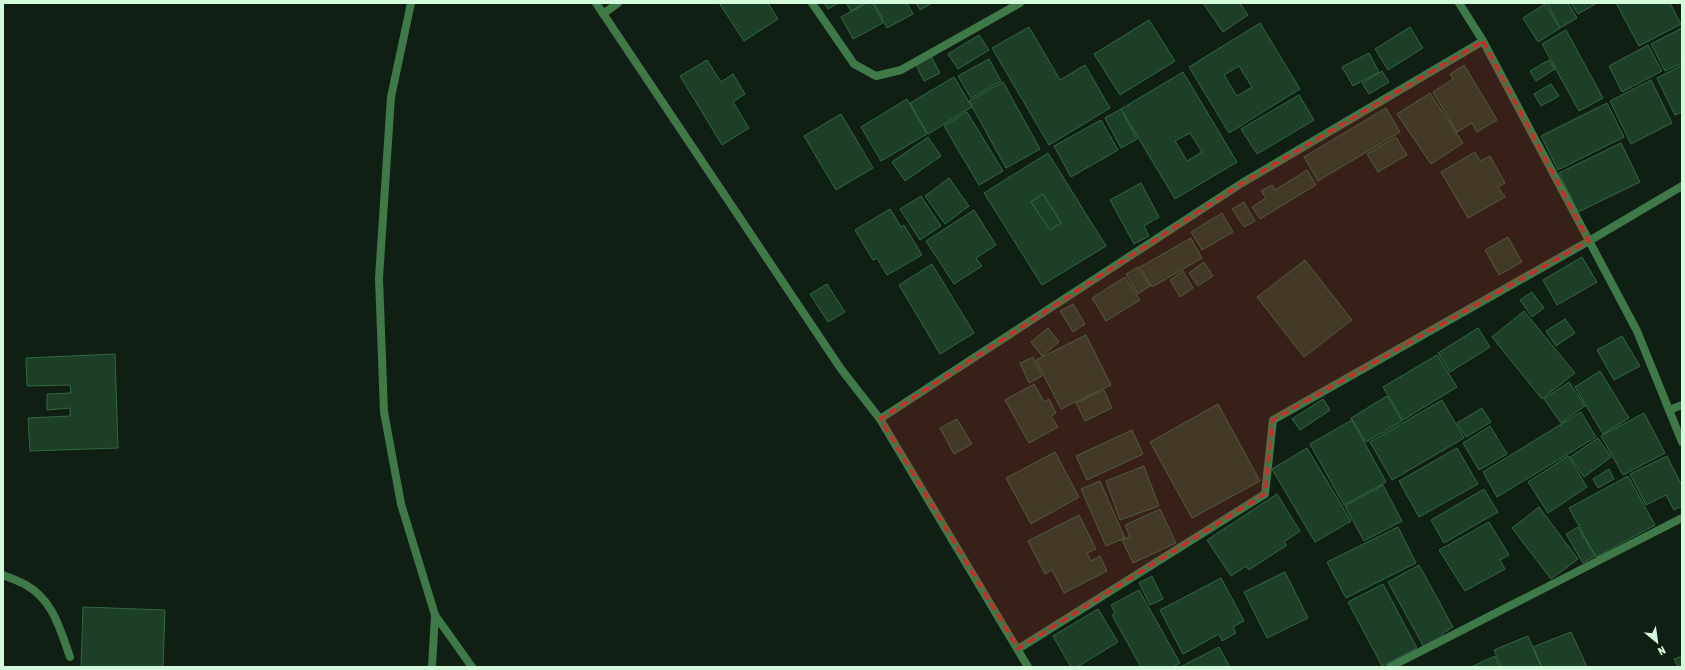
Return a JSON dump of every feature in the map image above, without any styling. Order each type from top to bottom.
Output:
[{"type":"street","points":[[411,3],[391,97],[379,278],[384,412],[401,504],[435,615],[472,667]]},
{"type":"street","points":[[596,3],[841,369],[880,419],[1028,667]]},
{"type":"street","points":[[603,14],[618,3]]},
{"type":"street","points":[[812,3],[854,64],[876,76],[901,70],[1020,3]]},
{"type":"street","points":[[1459,3],[1483,41],[1637,331],[1682,442]]},
{"type":"street","points":[[880,419],[1242,183],[1483,41]]},
{"type":"street","points":[[1018,649],[1265,494],[1273,420],[1589,241],[1682,186]]},
{"type":"street","points":[[1669,410],[1682,405]]},
{"type":"street","points":[[1390,667],[1682,518]]},
{"type":"street","points":[[3,575],[26,585],[42,597],[52,609],[70,657]]},
{"type":"street","points":[[432,667],[435,615]]},
{"type":"highlighted area","points":[[1483,41],[1589,241],[1273,420],[1265,494],[1018,649],[880,419],[1242,183]]},
{"type":"building","points":[[719,3],[768,3],[778,19],[744,41]]},
{"type":"building","points":[[824,3],[839,3],[828,9]]},
{"type":"building","points":[[846,3],[865,3],[851,11]]},
{"type":"building","points":[[867,3],[873,3],[883,23],[853,39],[841,17]]},
{"type":"building","points":[[874,3],[907,3],[913,14],[887,28]]},
{"type":"building","points":[[916,3],[932,3],[920,10]]},
{"type":"building","points":[[1203,3],[1240,3],[1248,15],[1223,32]]},
{"type":"building","points":[[1547,3],[1568,3],[1577,18],[1560,28]]},
{"type":"building","points":[[1571,3],[1597,3],[1578,14]]},
{"type":"building","points":[[1616,3],[1670,3],[1681,24],[1639,46]]},
{"type":"building","points":[[1545,4],[1560,28],[1538,42],[1523,18]]},
{"type":"building","points":[[1149,20],[1175,61],[1120,95],[1094,54]]},
{"type":"building","points":[[1260,23],[1300,89],[1229,133],[1189,67]],"holes":[[[1239,66],[1252,87],[1237,96],[1224,75]]]},
{"type":"building","points":[[1029,27],[1060,80],[1085,65],[1110,108],[1049,145],[992,48]]},
{"type":"building","points":[[1410,27],[1423,48],[1388,70],[1375,49]]},
{"type":"building","points":[[1682,28],[1682,63],[1665,71],[1651,44]]},
{"type":"building","points":[[1566,30],[1603,98],[1579,111],[1542,44]]},
{"type":"building","points":[[979,35],[989,50],[958,69],[948,54]]},
{"type":"building","points":[[1648,45],[1662,71],[1622,92],[1609,66]]},
{"type":"building","points":[[1369,53],[1379,72],[1353,86],[1342,67]]},
{"type":"building","points":[[931,56],[940,73],[924,81],[916,65]]},
{"type":"building","points":[[989,59],[1001,81],[971,98],[958,76]]},
{"type":"building","points":[[707,60],[721,82],[733,74],[745,94],[733,102],[749,128],[722,145],[680,76]]},
{"type":"building","points":[[1549,60],[1555,69],[1536,81],[1530,71]]},
{"type":"building","points":[[1464,65],[1497,120],[1477,132],[1472,123],[1457,132],[1433,92],[1453,79],[1450,74]]},
{"type":"building","points":[[1682,65],[1682,112],[1675,115],[1657,78]]},
{"type":"building","points":[[1382,71],[1389,82],[1369,94],[1362,83]]},
{"type":"building","points":[[1183,72],[1237,162],[1175,199],[1121,109]],"holes":[[[1190,133],[1202,152],[1187,161],[1175,141]]]},
{"type":"building","points":[[954,77],[972,107],[928,134],[910,103]]},
{"type":"building","points":[[1651,80],[1672,123],[1631,144],[1610,101]]},
{"type":"building","points":[[1003,82],[1040,149],[1006,168],[969,101]]},
{"type":"building","points":[[1551,84],[1559,96],[1541,106],[1534,94]]},
{"type":"building","points":[[1430,93],[1463,143],[1431,164],[1397,114]]},
{"type":"building","points":[[1299,95],[1314,120],[1257,154],[1241,129]]},
{"type":"building","points":[[907,99],[927,134],[881,161],[861,127]]},
{"type":"building","points":[[1607,103],[1624,137],[1558,170],[1541,136]]},
{"type":"building","points":[[1386,108],[1400,132],[1318,181],[1304,157]]},
{"type":"building","points":[[1121,109],[1137,139],[1121,148],[1105,118]]},
{"type":"building","points":[[967,112],[1003,171],[979,185],[944,126]]},
{"type":"building","points":[[841,114],[873,168],[836,190],[804,136]]},
{"type":"building","points":[[1101,120],[1118,150],[1071,177],[1054,146]]},
{"type":"building","points":[[928,137],[941,156],[905,181],[892,162]]},
{"type":"building","points":[[1396,137],[1407,155],[1378,172],[1367,154]]},
{"type":"building","points":[[1621,143],[1640,182],[1578,212],[1559,173]]},
{"type":"building","points":[[1475,152],[1480,161],[1490,156],[1505,183],[1498,187],[1505,197],[1468,218],[1441,172]]},
{"type":"building","points":[[1048,153],[1106,246],[1042,285],[984,193]],"holes":[[[1043,194],[1061,223],[1050,230],[1031,202]]]},
{"type":"building","points":[[1307,170],[1316,185],[1260,219],[1252,207],[1266,198],[1261,191],[1272,185],[1275,190]]},
{"type":"building","points":[[949,178],[969,206],[945,224],[925,196]]},
{"type":"building","points":[[1141,183],[1159,217],[1144,226],[1149,236],[1134,244],[1110,200]]},
{"type":"building","points":[[1043,194],[1061,223],[1050,230],[1031,202]]},
{"type":"building","points":[[921,196],[941,226],[920,240],[900,209]]},
{"type":"building","points":[[1244,202],[1255,221],[1244,227],[1232,209]]},
{"type":"building","points":[[890,209],[901,227],[904,225],[922,255],[887,275],[877,258],[873,260],[855,230]]},
{"type":"building","points":[[974,210],[996,245],[976,258],[982,266],[954,284],[926,241]]},
{"type":"building","points":[[1222,213],[1233,232],[1202,250],[1191,232]]},
{"type":"building","points":[[1508,237],[1522,262],[1499,275],[1485,250]]},
{"type":"building","points":[[1191,238],[1202,258],[1152,287],[1140,267]]},
{"type":"building","points":[[1582,257],[1597,282],[1557,305],[1543,280]]},
{"type":"building","points":[[1305,260],[1352,320],[1304,357],[1257,297]]},
{"type":"building","points":[[1204,262],[1213,276],[1198,286],[1189,273]]},
{"type":"building","points":[[932,264],[974,333],[940,354],[899,285]]},
{"type":"building","points":[[1138,267],[1150,286],[1138,294],[1126,274]]},
{"type":"building","points":[[1183,271],[1193,288],[1180,297],[1170,280]]},
{"type":"building","points":[[1125,277],[1140,300],[1106,321],[1092,298]]},
{"type":"building","points":[[827,284],[845,312],[828,322],[810,294]]},
{"type":"building","points":[[1532,292],[1544,308],[1532,317],[1520,300]]},
{"type":"building","points":[[1073,304],[1085,324],[1073,332],[1060,311]]},
{"type":"building","points":[[1524,311],[1575,373],[1542,399],[1492,337]]},
{"type":"building","points":[[1565,319],[1575,333],[1556,346],[1546,331]]},
{"type":"building","points":[[1048,328],[1059,342],[1042,356],[1031,342]]},
{"type":"building","points":[[1478,328],[1490,347],[1450,372],[1438,353]]},
{"type":"building","points":[[1086,335],[1111,385],[1061,409],[1036,360]]},
{"type":"building","points":[[1622,336],[1640,366],[1614,380],[1597,350]]},
{"type":"building","points":[[115,354],[118,448],[30,451],[28,418],[70,416],[70,408],[47,410],[47,394],[71,393],[70,385],[27,386],[26,358]]},
{"type":"building","points":[[1437,355],[1457,387],[1403,420],[1383,387]]},
{"type":"building","points":[[1033,357],[1042,376],[1029,383],[1020,363]]},
{"type":"building","points":[[1600,371],[1629,418],[1603,434],[1575,387]]},
{"type":"building","points":[[1569,382],[1585,406],[1561,423],[1544,399]]},
{"type":"building","points":[[1034,384],[1044,402],[1049,399],[1056,413],[1051,416],[1058,427],[1029,443],[1005,400]]},
{"type":"building","points":[[1104,390],[1112,408],[1085,421],[1076,403]]},
{"type":"building","points":[[1387,396],[1402,421],[1366,442],[1351,418]]},
{"type":"building","points":[[1323,399],[1330,410],[1300,430],[1292,419]]},
{"type":"building","points":[[1442,400],[1464,438],[1392,480],[1370,442]]},
{"type":"building","points":[[1218,404],[1260,481],[1192,518],[1150,442]]},
{"type":"building","points":[[1482,408],[1491,422],[1466,437],[1457,423]]},
{"type":"building","points":[[1581,412],[1596,437],[1497,497],[1483,472]]},
{"type":"building","points":[[1644,413],[1665,453],[1623,475],[1601,436]]},
{"type":"building","points":[[957,419],[972,444],[954,454],[940,428]]},
{"type":"building","points":[[1352,420],[1386,482],[1344,505],[1310,444]]},
{"type":"building","points":[[1490,426],[1507,454],[1479,470],[1463,443]]},
{"type":"building","points":[[1132,430],[1143,454],[1087,480],[1076,456]]},
{"type":"building","points":[[1598,438],[1611,457],[1584,477],[1570,457]]},
{"type":"building","points":[[1307,448],[1351,521],[1315,542],[1272,469]]},
{"type":"building","points":[[1457,448],[1478,484],[1419,517],[1399,481]]},
{"type":"building","points":[[1055,452],[1079,497],[1031,524],[1006,478]]},
{"type":"building","points":[[1568,456],[1587,487],[1548,513],[1528,482]]},
{"type":"building","points":[[1667,456],[1682,486],[1682,506],[1674,510],[1666,495],[1646,505],[1630,474]]},
{"type":"building","points":[[1144,466],[1159,506],[1120,520],[1106,481]]},
{"type":"building","points":[[1609,469],[1614,479],[1598,488],[1593,479]]},
{"type":"building","points":[[1628,476],[1655,525],[1596,557],[1569,508]]},
{"type":"building","points":[[1100,481],[1125,538],[1106,546],[1081,489]]},
{"type":"building","points":[[1383,485],[1402,521],[1364,541],[1345,506]]},
{"type":"building","points":[[1484,489],[1498,512],[1444,543],[1431,520]]},
{"type":"building","points":[[1277,494],[1300,531],[1284,542],[1287,545],[1249,570],[1246,566],[1231,576],[1207,540]]},
{"type":"building","points":[[1539,507],[1578,559],[1551,579],[1512,528]]},
{"type":"building","points":[[1160,509],[1176,543],[1133,563],[1122,540],[1130,537],[1125,525]]},
{"type":"building","points":[[1079,515],[1096,549],[1087,553],[1091,561],[1100,556],[1107,571],[1064,593],[1052,570],[1045,574],[1028,541]]},
{"type":"building","points":[[1489,522],[1509,555],[1500,560],[1505,569],[1465,591],[1439,550]]},
{"type":"building","points":[[1398,527],[1416,563],[1346,598],[1327,562]]},
{"type":"building","points":[[1578,527],[1595,556],[1583,563],[1566,534]]},
{"type":"building","points":[[1419,565],[1453,627],[1442,634],[1444,638],[1425,649],[1388,582]]},
{"type":"building","points":[[1285,572],[1308,618],[1267,638],[1244,592]]},
{"type":"building","points":[[1152,576],[1163,599],[1150,605],[1139,583]]},
{"type":"building","points":[[1221,578],[1244,621],[1233,627],[1236,633],[1222,641],[1219,634],[1183,654],[1160,610]]},
{"type":"building","points":[[1383,584],[1417,648],[1382,666],[1348,602]]},
{"type":"building","points":[[1139,590],[1180,663],[1173,667],[1141,667],[1112,615],[1115,613],[1111,605]]},
{"type":"building","points":[[83,607],[165,610],[163,667],[81,667]]},
{"type":"building","points":[[1098,609],[1118,642],[1077,667],[1071,667],[1053,636]]},
{"type":"building","points":[[1571,632],[1587,667],[1542,667],[1533,647]]},
{"type":"building","points":[[1528,636],[1541,667],[1501,667],[1494,650]]},
{"type":"building","points":[[1219,647],[1230,667],[1182,666]]},
{"type":"building","points":[[1495,656],[1499,667],[1471,667]]},
{"type":"building","points":[[1682,656],[1682,667],[1678,667],[1674,659]]}]
